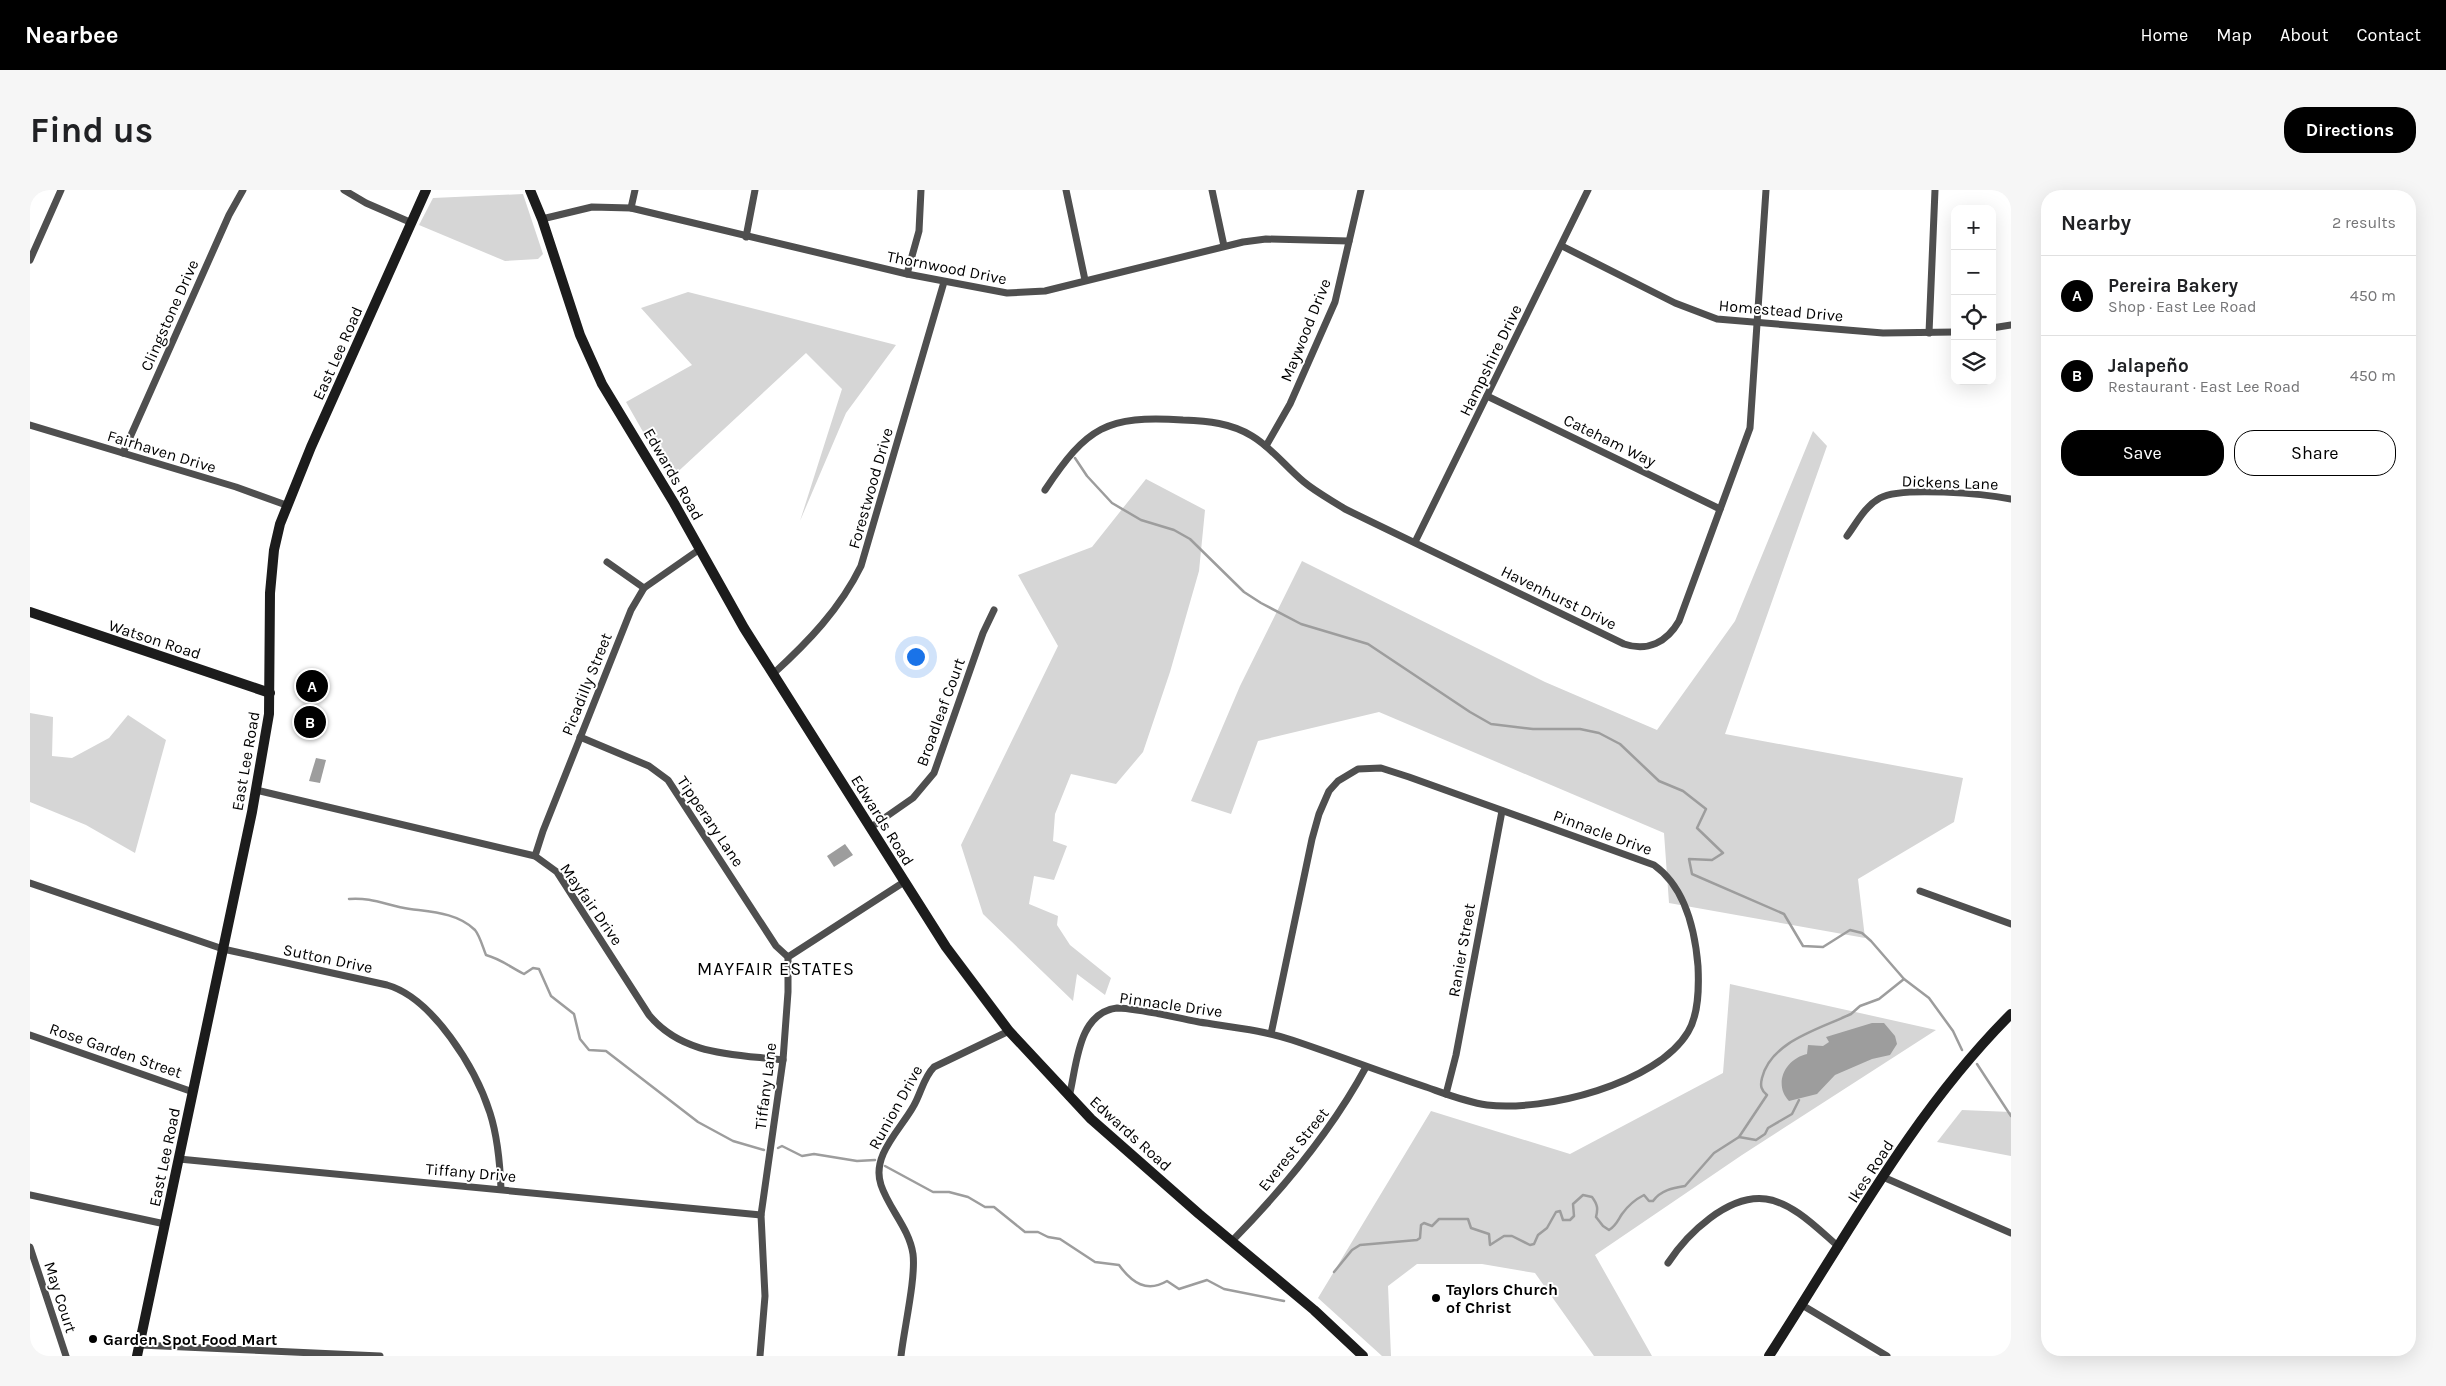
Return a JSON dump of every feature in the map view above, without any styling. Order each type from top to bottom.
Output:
[{"type":"street","points":[[30,260],[61,190]]},
{"type":"street","name":"Clingstone Drive","points":[[123,453],[229,216],[243,190]]},
{"type":"street","points":[[344,190],[366,203],[412,223]]},
{"type":"street","name":"East Lee Road","points":[[137,1356],[267,730],[270,693],[272,571],[280,524],[286,505],[426,190]]},
{"type":"street","name":"Edwards Road","points":[[530,190],[542,219],[590,360],[744,628],[946,947],[1009,1031],[1069,1097],[1130,1154],[1314,1310],[1363,1356]]},
{"type":"street","points":[[631,208],[635,190]]},
{"type":"street","points":[[746,237],[755,190]]},
{"type":"street","points":[[908,274],[919,231],[921,190]]},
{"type":"street","points":[[1066,190],[1085,280]]},
{"type":"street","points":[[1212,190],[1224,246]]},
{"type":"street","name":"Maywood Drive","points":[[1266,446],[1290,404],[1327,321],[1339,286],[1361,190]]},
{"type":"street","name":"Hampshire Drive","points":[[1415,542],[1588,190]]},
{"type":"street","name":"Havenhurst Drive","points":[[1044,490],[1067,456],[1080,443],[1103,428],[1126,420],[1161,418],[1218,422],[1244,431],[1266,446],[1304,482],[1324,497],[1624,644],[1639,647],[1649,646],[1663,640],[1672,633],[1679,621],[1750,428],[1766,190]]},
{"type":"street","points":[[1929,333],[1935,190]]},
{"type":"street","name":"Thornwood Drive","points":[[542,219],[592,207],[631,208],[746,237],[944,282],[991,291],[1024,294],[1045,291],[1224,246],[1266,239],[1349,241]]},
{"type":"street","name":"Homestead Drive","points":[[1562,246],[1675,303],[1708,316],[1883,333],[1951,332]]},
{"type":"street","name":"Forestwood Drive","points":[[773,674],[825,622],[848,590],[861,566],[944,282]]},
{"type":"street","points":[[1996,327],[2011,325]]},
{"type":"street","name":"Cateham Way","points":[[1487,396],[1720,509]]},
{"type":"street","name":"Fairhaven Drive","points":[[30,425],[236,487],[286,505]]},
{"type":"street","name":"Dickens Lane","points":[[1847,536],[1870,506],[1889,494],[1929,492],[2011,499]]},
{"type":"street","name":"Picadilly Street","points":[[535,856],[542,830],[631,610],[644,588],[700,549]]},
{"type":"street","points":[[606,562],[644,588]]},
{"type":"street","name":"Broadleaf Court","points":[[870,828],[913,798],[934,773],[983,633],[994,610]]},
{"type":"street","name":"Watson Road","points":[[30,612],[270,693]]},
{"type":"street","name":"Tipperary Lane","points":[[580,737],[650,766],[668,780],[776,946],[788,957]]},
{"type":"street","name":"Pinnacle Drive","points":[[1069,1097],[1086,1029],[1095,1016],[1106,1010],[1124,1008],[1271,1034],[1474,1103],[1503,1106],[1563,1099],[1606,1088],[1634,1075],[1671,1052],[1687,1034],[1696,1010],[1698,975],[1696,949],[1686,908],[1668,875],[1647,862],[1381,768],[1358,769],[1338,781],[1323,802],[1312,839],[1271,1034]]},
{"type":"street","name":"Mayfair Drive","points":[[256,790],[535,856],[557,872],[649,1015],[662,1029],[681,1042],[705,1050],[731,1055],[783,1060]]},
{"type":"street","name":"Ranier Street","points":[[1446,1094],[1456,1055],[1502,811]]},
{"type":"street","points":[[788,957],[904,882]]},
{"type":"street","name":"Sutton Drive","points":[[30,883],[223,949],[387,985],[413,998],[449,1036],[481,1090],[496,1135],[501,1189]]},
{"type":"street","points":[[1920,891],[2011,924]]},
{"type":"street","name":"Tiffany Lane","points":[[760,1356],[766,1296],[761,1215],[783,1060],[788,992],[788,957]]},
{"type":"street","name":"Ikes Road","points":[[1769,1356],[1883,1178],[1945,1086],[1978,1047],[2011,1014]]},
{"type":"street","name":"Runion Drive","points":[[901,1356],[913,1256],[907,1234],[881,1185],[879,1171],[881,1161],[891,1138],[914,1106],[926,1077],[934,1067],[1009,1031]]},
{"type":"street","name":"Rose Garden Street","points":[[30,1035],[193,1092]]},
{"type":"street","name":"Everest Street","points":[[1232,1241],[1280,1190],[1320,1140],[1350,1097],[1366,1067]]},
{"type":"street","name":"Tiffany Drive","points":[[179,1159],[761,1215]]},
{"type":"street","points":[[1883,1178],[2011,1234]]},
{"type":"street","points":[[30,1195],[165,1224]]},
{"type":"street","points":[[1668,1263],[1683,1242],[1706,1220],[1735,1205],[1766,1199],[1788,1208],[1839,1247]]},
{"type":"street","name":"May Court","points":[[30,1247],[66,1356]]},
{"type":"street","points":[[1802,1305],[1888,1356]]},
{"type":"street","points":[[140,1345],[380,1356]]},
{"type":"shaded area","points":[[523,194],[543,254],[538,259],[505,261],[419,225],[433,198]]},
{"type":"shaded area","points":[[688,292],[896,345],[846,413],[800,521],[842,389],[806,353],[670,479],[626,402],[692,365],[641,308]]},
{"type":"shaded area","points":[[1813,431],[1827,446],[1725,734],[1963,778],[1954,822],[1858,879],[1865,938],[1669,903],[1664,833],[1379,712],[1258,741],[1231,814],[1191,801],[1240,686],[1302,561],[1545,682],[1657,730],[1735,621]]},
{"type":"shaded area","points":[[1146,479],[1205,510],[1199,571],[1170,672],[1143,752],[1116,784],[1071,774],[1055,814],[1053,841],[1067,846],[1054,880],[1034,876],[1029,904],[1058,916],[1057,925],[1070,945],[1111,978],[1105,995],[1077,974],[1073,1001],[983,914],[961,845],[1058,646],[1018,575],[1092,547]]},
{"type":"shaded area","points":[[30,713],[53,717],[52,756],[72,758],[109,738],[128,715],[166,740],[135,853],[86,825],[30,802]]},
{"type":"shaded area","points":[[316,758],[326,760],[320,783],[309,781]]},
{"type":"shaded area","points":[[845,844],[853,855],[834,867],[827,856]]},
{"type":"shaded area","points":[[1730,984],[1936,1030],[1742,1155],[1595,1255],[1652,1356],[1594,1356],[1535,1273],[1482,1264],[1417,1264],[1388,1286],[1391,1356],[1382,1356],[1318,1298],[1431,1111],[1570,1154],[1723,1073]]},
{"type":"shaded area","points":[[1872,1023],[1884,1023],[1895,1036],[1897,1044],[1890,1055],[1872,1059],[1835,1075],[1817,1094],[1789,1101],[1782,1087],[1784,1073],[1793,1061],[1807,1054],[1808,1045],[1823,1046],[1829,1042],[1826,1037]]},
{"type":"shaded area","points":[[1962,1110],[2011,1112],[2011,1156],[1937,1142]]},
{"type":"waterway","points":[[1075,458],[1087,476],[1112,503],[1141,520],[1174,530],[1190,539],[1244,592],[1261,603],[1301,624],[1368,644],[1491,724],[1533,729],[1580,729],[1599,733],[1620,744],[1659,781],[1683,791],[1706,809],[1697,828],[1723,853],[1712,860],[1689,859],[1692,874],[1784,914],[1803,946],[1823,947],[1850,930],[1862,933],[1904,979],[1929,998],[1953,1031],[1962,1050]]},
{"type":"waterway","points":[[349,899],[365,899],[402,908],[436,912],[468,924],[477,933],[486,955],[524,974],[533,968],[539,969],[551,996],[574,1014],[580,1039],[589,1050],[606,1051],[698,1122],[733,1141],[764,1150]]},
{"type":"waterway","points":[[1334,1272],[1352,1250],[1360,1245],[1417,1240],[1420,1238],[1421,1225],[1424,1223],[1432,1226],[1439,1219],[1468,1219],[1471,1228],[1489,1234],[1490,1245],[1504,1236],[1512,1236],[1530,1245],[1534,1244],[1538,1235],[1547,1228],[1556,1212],[1560,1211],[1563,1220],[1570,1220],[1574,1216],[1573,1204],[1583,1195],[1592,1197],[1597,1207],[1596,1217],[1609,1230],[1632,1203],[1644,1195],[1649,1201],[1653,1201],[1663,1192],[1685,1186],[1714,1153],[1739,1137],[1767,1095],[1762,1090],[1761,1083],[1767,1065],[1775,1054],[1798,1038],[1851,1014],[1860,1006],[1879,999],[1904,979]]},
{"type":"waterway","points":[[1977,1064],[2011,1116]]},
{"type":"waterway","points":[[1739,1137],[1756,1140],[1765,1134],[1768,1128],[1792,1114],[1799,1100]]},
{"type":"waterway","points":[[778,1148],[782,1146],[802,1156],[814,1154],[857,1161],[875,1160]]},
{"type":"waterway","points":[[885,1166],[933,1192],[949,1192],[968,1197],[985,1207],[994,1207],[1025,1232],[1038,1232],[1048,1237],[1060,1239],[1095,1262],[1119,1265],[1129,1277],[1140,1284],[1153,1286],[1167,1281],[1179,1289],[1207,1280],[1224,1289],[1284,1301]]},
{"type":"place","name":"Pereira Bakery","points":[[312,686]]},
{"type":"place","name":"Jalapeño","points":[[310,722]]},
{"type":"place","name":"Taylors Church of Christ","points":[[1436,1298]]},
{"type":"place","name":"Garden Spot Food Mart","points":[[93,1339]]},
{"type":"district","name":"MAYFAIR ESTATES","points":[[776,969]]}]
